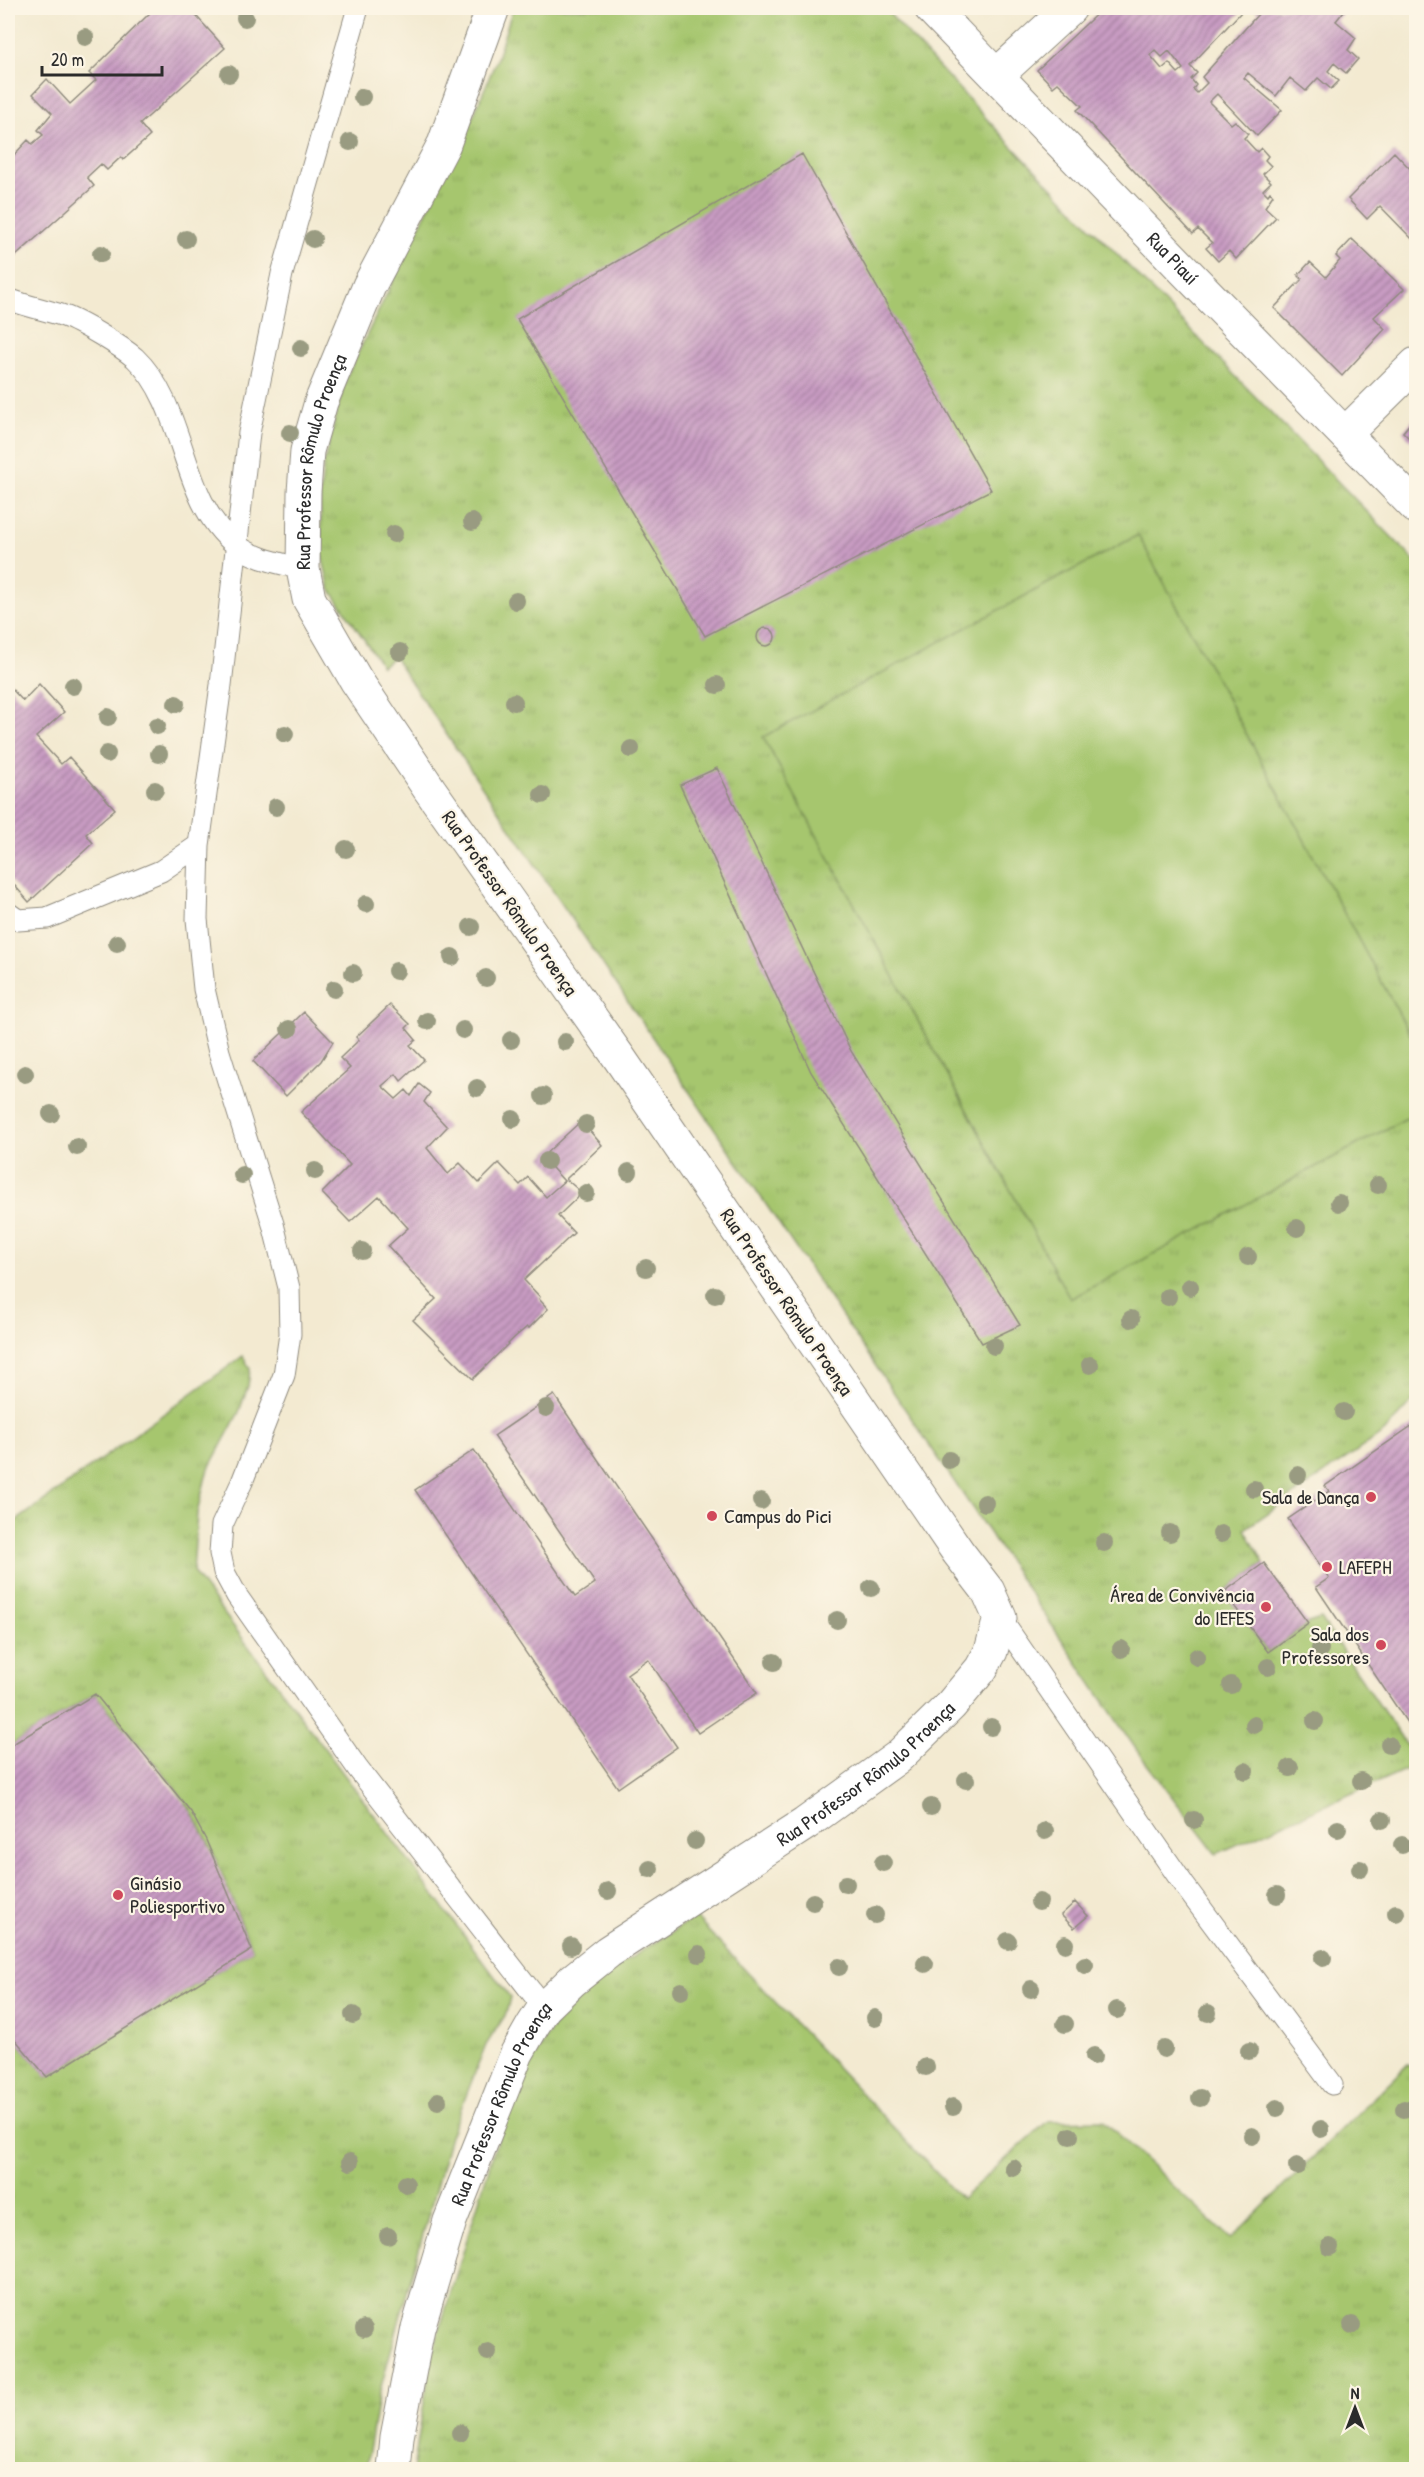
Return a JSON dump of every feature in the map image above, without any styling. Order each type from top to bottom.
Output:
[{"type":"street","name":"Rua Professor Rômulo Proença","points":[[394,2469],[397,2437],[418,2328],[450,2221],[517,2053],[544,2007],[608,1952],[805,1824],[898,1757],[951,1705],[981,1669],[992,1651],[1000,1618],[988,1591],[958,1552],[618,1056],[430,790],[362,689],[309,599],[303,569],[302,536],[308,451],[321,402],[369,286],[444,144],[493,8]]},
{"type":"street","name":"Rua Piauí","points":[[931,8],[1416,507]]},
{"type":"street","points":[[998,75],[1070,8]]},
{"type":"street","points":[[1346,433],[1416,364]]},
{"type":"lane","points":[[358,8],[282,274],[249,433],[221,685],[199,845],[197,919],[204,989],[219,1052],[273,1224],[289,1288],[290,1334],[284,1374],[242,1482],[222,1525],[220,1552],[224,1572],[237,1596],[358,1769],[544,2007]]},
{"type":"lane","points":[[8,299],[67,317],[134,358],[159,387],[208,512],[221,532],[236,546],[260,558],[303,569]]},
{"type":"lane","points":[[8,913],[18,920],[47,918],[161,871],[199,845]]},
{"type":"lane","points":[[1000,1618],[1184,1885],[1332,2084]]},
{"type":"green space","points":[[513,8],[884,8],[1010,144],[1416,562],[1416,1397],[1384,1432],[1245,1529],[1264,1563],[1224,1592],[1268,1652],[1308,1623],[1321,1619],[1416,1759],[1416,1765],[1216,1854],[1140,1755],[394,657],[382,666],[330,589],[322,556],[320,496],[324,462],[345,380],[475,112],[496,61]]},
{"type":"green space","points":[[1138,535],[1416,1045],[1416,1113],[1070,1299],[763,737]]},
{"type":"green space","points":[[243,1356],[250,1369],[248,1386],[239,1412],[207,1472],[197,1513],[193,1572],[510,1997],[506,2014],[486,2045],[450,2136],[378,2398],[366,2469],[8,2469],[8,2031],[47,2076],[252,1950],[217,1861],[191,1811],[157,1766],[95,1694],[8,1747],[8,1527]]},
{"type":"green space","points":[[695,1917],[961,2199],[1048,2121],[1103,2120],[1230,2239],[1408,2064],[1416,2068],[1416,2469],[413,2470],[432,2354],[500,2131],[523,2076],[554,2025],[580,1998],[610,1971]]},
{"type":"building","points":[[155,8],[189,8],[225,48],[140,124],[150,136],[123,160],[121,157],[107,170],[101,164],[87,177],[94,186],[8,263],[8,155],[10,153],[13,156],[28,140],[32,144],[43,135],[38,130],[52,113],[33,94],[47,79],[70,104],[96,80],[89,73]]},
{"type":"building","points":[[1103,8],[1245,8],[1190,66],[1197,73],[1191,79],[1196,85],[1193,89],[1197,93],[1207,83],[1202,77],[1259,13],[1255,10],[1258,8],[1341,8],[1344,11],[1336,21],[1356,38],[1348,50],[1358,59],[1346,73],[1334,63],[1328,71],[1339,81],[1331,89],[1318,78],[1306,91],[1290,78],[1276,96],[1248,73],[1244,78],[1282,110],[1257,136],[1217,94],[1209,102],[1231,124],[1235,121],[1248,134],[1244,138],[1257,152],[1261,148],[1268,156],[1265,160],[1271,166],[1263,174],[1271,182],[1263,190],[1268,195],[1270,192],[1273,195],[1265,207],[1276,217],[1236,259],[1229,251],[1218,261],[1206,248],[1212,243],[1198,229],[1193,234],[1077,110],[1082,106],[1058,83],[1053,87],[1037,70]],"holes":[[[1155,50],[1162,57],[1169,51],[1183,69],[1178,73],[1169,63],[1162,69],[1150,55]]]},
{"type":"building","points":[[1394,152],[1416,175],[1414,176],[1416,178],[1416,243],[1380,206],[1367,219],[1348,199]]},
{"type":"building","points":[[802,154],[991,490],[705,636],[517,319]]},
{"type":"building","points":[[1352,239],[1404,289],[1374,317],[1385,329],[1342,376],[1274,308],[1302,279],[1298,275],[1310,262],[1326,277],[1340,260],[1336,256]]},
{"type":"building","points":[[1416,416],[1416,445],[1403,432]]},
{"type":"building","points":[[762,628],[770,628],[775,633],[773,644],[762,646],[757,641],[757,633]]},
{"type":"building","points":[[39,684],[64,712],[36,737],[61,764],[69,757],[115,809],[86,834],[93,843],[29,902],[8,878],[8,685],[23,701]]},
{"type":"building","points":[[717,768],[851,1051],[1020,1325],[982,1343],[811,1072],[680,785]]},
{"type":"building","points":[[390,1005],[410,1024],[406,1028],[416,1040],[410,1045],[424,1060],[401,1081],[396,1074],[382,1086],[396,1099],[406,1090],[411,1096],[419,1084],[430,1093],[424,1102],[447,1127],[427,1148],[448,1174],[460,1163],[479,1183],[499,1163],[520,1185],[528,1177],[546,1197],[564,1181],[542,1157],[581,1121],[602,1145],[566,1179],[582,1193],[558,1216],[574,1233],[524,1280],[548,1309],[529,1328],[527,1327],[515,1337],[473,1379],[413,1320],[436,1299],[388,1246],[408,1228],[379,1196],[350,1222],[322,1193],[350,1165],[301,1112],[350,1068],[340,1058],[359,1040],[356,1037]]},
{"type":"building","points":[[304,1012],[333,1042],[321,1061],[286,1096],[253,1061]]},
{"type":"building","points":[[554,1395],[757,1693],[698,1733],[648,1659],[627,1674],[677,1747],[618,1788],[415,1490],[474,1450],[575,1597],[595,1583],[494,1436]]},
{"type":"building","points":[[1416,1423],[1416,1736],[1316,1587],[1329,1578],[1288,1519],[1329,1491],[1325,1486]]},
{"type":"building","name":"Área de Convivência do IEFES","points":[[1264,1563],[1308,1623],[1268,1652],[1224,1592]]},
{"type":"building","name":"Ginásio Poliesportivo","points":[[95,1694],[191,1812],[206,1840],[252,1950],[47,2077],[8,2031],[8,1747]]},
{"type":"building","points":[[1075,1902],[1088,1916],[1074,1928],[1061,1915]]},
{"type":"place","name":"Sala de Dança","points":[[1371,1497]]},
{"type":"place","name":"Campus do Pici","points":[[712,1516]]},
{"type":"place","name":"LAFEPH","points":[[1327,1567]]},
{"type":"place","name":"Área de Convivência do IEFES","points":[[1266,1607]]},
{"type":"place","name":"Sala dos Professores","points":[[1381,1645]]},
{"type":"place","name":"Ginásio Poliesportivo","points":[[118,1895]]}]
